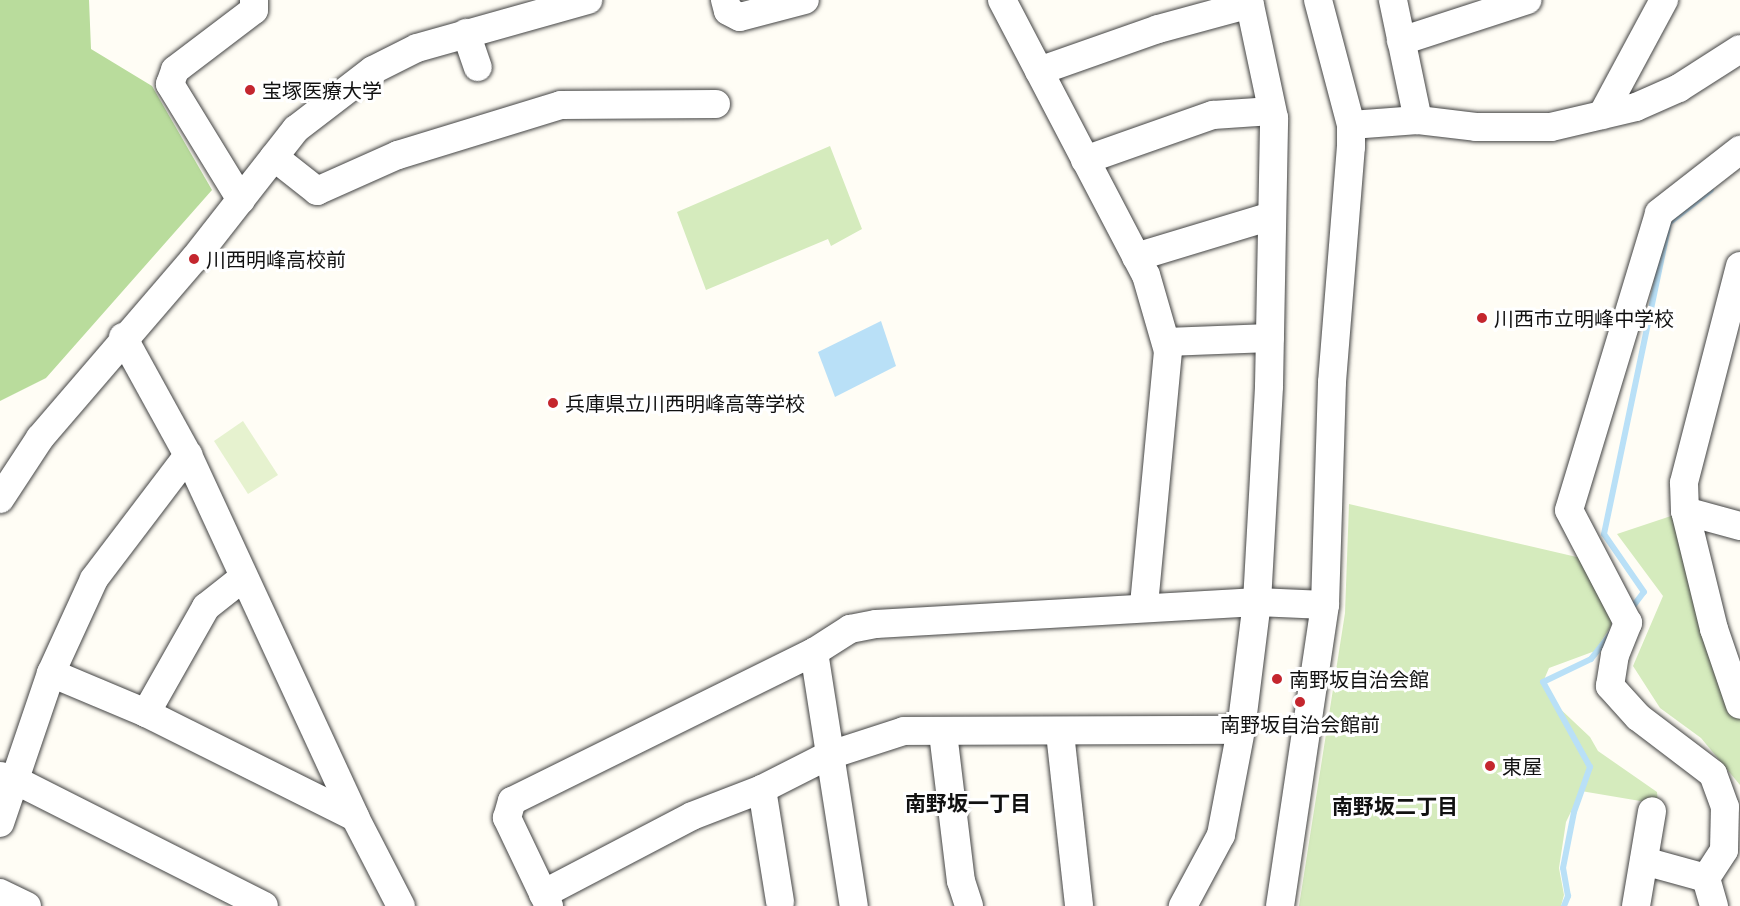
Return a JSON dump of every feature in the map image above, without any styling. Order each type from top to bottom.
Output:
[{"type":"street","points":[[241,200],[170,84],[175,70],[254,10],[254,0]]},
{"type":"street","points":[[0,499],[40,438],[123,337],[194,259],[296,129],[372,70],[417,48],[588,0]]},
{"type":"street","points":[[725,0],[728,11],[740,18],[804,0]]},
{"type":"street","points":[[1002,0],[1146,275],[1166,342],[1168,351],[1144,607]]},
{"type":"street","points":[[1280,906],[1325,605],[1332,382],[1351,125],[1318,0]]},
{"type":"street","points":[[1393,0],[1418,120]]},
{"type":"street","points":[[1401,41],[1527,0]]},
{"type":"street","points":[[1602,115],[1664,0]]},
{"type":"street","points":[[1039,71],[1158,29],[1250,2],[1272,111],[1270,338],[1257,602],[1241,730],[1221,835],[1183,906]]},
{"type":"street","points":[[466,33],[478,67]]},
{"type":"street","points":[[1351,125],[1418,120],[1476,127],[1551,127],[1636,107],[1679,88],[1740,49]]},
{"type":"street","points":[[274,157],[316,191],[398,155],[561,105],[716,104]]},
{"type":"street","points":[[1085,160],[1213,115],[1272,111]]},
{"type":"street","points":[[1714,906],[1706,878],[1724,850],[1725,807],[1713,774],[1638,717],[1610,686],[1624,614],[1569,510],[1584,453],[1659,213],[1740,150]]},
{"type":"street","points":[[1136,257],[1272,216]]},
{"type":"street","points":[[1740,266],[1684,483],[1685,511],[1727,632],[1740,705]]},
{"type":"street","points":[[123,337],[188,455],[355,817],[401,906]]},
{"type":"street","points":[[1166,342],[1270,338]]},
{"type":"street","points":[[0,823],[6,778],[94,579],[188,455]]},
{"type":"street","points":[[1685,511],[1740,526]]},
{"type":"street","points":[[146,713],[206,607],[244,577]]},
{"type":"street","points":[[1241,730],[1060,733],[904,731],[827,756],[762,789],[692,816],[546,900],[507,818],[512,801],[814,651],[850,629],[876,624],[1144,607],[1257,602],[1325,605]]},
{"type":"street","points":[[814,651],[827,756],[854,906]]},
{"type":"street","points":[[51,672],[146,713],[355,817]]},
{"type":"street","points":[[942,733],[961,881],[969,906]]},
{"type":"street","points":[[1060,733],[1079,906]]},
{"type":"street","points":[[6,778],[264,906]]},
{"type":"street","points":[[762,789],[778,905]]},
{"type":"street","points":[[1636,906],[1652,811]]},
{"type":"street","points":[[1644,861],[1706,878]]},
{"type":"street","points":[[0,893],[27,906]]},
{"type":"green space","points":[[0,0],[89,0],[91,49],[152,86],[212,190],[46,378],[0,401]]},
{"type":"green space","points":[[830,146],[862,229],[831,246],[828,239],[706,290],[677,212]]},
{"type":"green space","points":[[243,421],[278,475],[248,494],[214,441]]},
{"type":"green space","points":[[1349,504],[1581,558],[1611,609],[1611,626],[1595,651],[1549,668],[1543,682],[1555,704],[1590,737],[1598,751],[1657,792],[1658,804],[1581,791],[1566,822],[1559,868],[1564,895],[1561,906],[1299,906],[1345,613]]},
{"type":"green space","points":[[1677,514],[1740,712],[1740,785],[1701,738],[1660,708],[1633,666],[1663,596],[1617,534]]},
{"type":"water","points":[[881,321],[896,366],[835,397],[818,352]]},
{"type":"waterway","points":[[1631,609],[1644,592],[1604,534],[1669,223],[1711,190]]},
{"type":"waterway","points":[[1564,906],[1568,896],[1563,868],[1574,812],[1590,767],[1543,682],[1591,659],[1611,633]]},
{"type":"place","name":"宝塚医療大学","points":[[250,90]]},
{"type":"place","name":"川西明峰高校前","points":[[194,259]]},
{"type":"place","name":"川西市立明峰中学校","points":[[1482,318]]},
{"type":"place","name":"兵庫県立川西明峰高等学校","points":[[553,403]]},
{"type":"place","name":"南野坂自治会館","points":[[1277,679]]},
{"type":"place","name":"南野坂自治会館前","points":[[1300,702]]},
{"type":"place","name":"東屋","points":[[1490,766]]},
{"type":"district","name":"南野坂一丁目","points":[[968,803]]},
{"type":"district","name":"南野坂二丁目","points":[[1395,806]]}]
